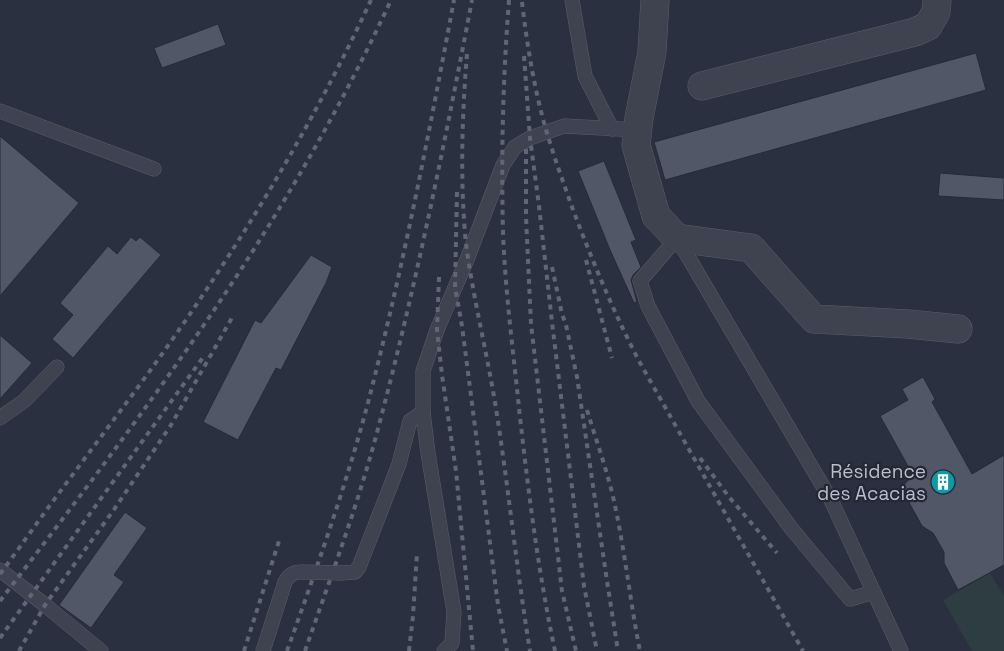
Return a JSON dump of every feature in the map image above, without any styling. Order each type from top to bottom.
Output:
[{"type":"street","points":[[655,0],[652,52],[639,118],[625,129],[636,145],[656,216],[677,238],[750,248],[814,319],[958,329]]},
{"type":"street","points":[[702,86],[915,32],[928,26],[936,12],[937,0]]},
{"type":"lane","points":[[572,0],[585,76],[625,129]]},
{"type":"lane","points":[[0,111],[154,169]]},
{"type":"lane","points":[[450,648],[454,612],[428,453],[423,412],[423,371],[437,330],[468,257],[503,165],[515,147],[530,138],[564,126],[625,129]]},
{"type":"lane","points":[[874,592],[850,599],[790,528],[698,402],[648,306],[640,281],[677,238],[831,500],[874,592],[901,651]]},
{"type":"lane","points":[[0,418],[24,401],[57,367]]},
{"type":"lane","points":[[263,651],[285,582],[289,576],[297,572],[355,572],[359,567],[399,464],[410,421],[423,412]]},
{"type":"lane","points":[[0,570],[101,651]]},
{"type":"shaded area","points":[[990,573],[1004,596],[1004,651],[972,651],[943,600]]},
{"type":"building","points":[[218,24],[226,45],[162,68],[154,48]]},
{"type":"building","points":[[976,53],[986,90],[665,180],[654,142]]},
{"type":"building","points":[[0,136],[79,203],[0,296]]},
{"type":"building","points":[[604,161],[636,240],[631,242],[641,267],[631,280],[637,302],[634,303],[578,171]]},
{"type":"building","points":[[940,173],[1004,178],[1004,200],[938,196]]},
{"type":"building","points":[[131,237],[136,241],[140,237],[161,255],[73,358],[52,339],[73,315],[60,303],[108,246],[117,254]]},
{"type":"building","points":[[311,255],[332,267],[326,283],[281,370],[276,368],[238,440],[203,422],[255,320],[261,323]]},
{"type":"building","points":[[0,335],[32,363],[0,399]]},
{"type":"building","name":"Résidence des Acacias","points":[[923,377],[935,399],[932,402],[972,474],[1004,455],[1004,565],[958,590],[944,563],[944,552],[933,533],[922,526],[901,488],[913,475],[880,416],[908,400],[902,389]]},
{"type":"building","points":[[125,512],[147,528],[114,575],[124,582],[91,628],[59,605]]},
{"type":"railway","points":[[0,574],[167,348],[234,248],[307,126],[351,43],[371,0]]},
{"type":"railway","points":[[0,601],[138,417],[241,270],[321,138],[369,47],[391,0]]},
{"type":"railway","points":[[287,651],[338,504],[365,414],[402,260],[454,0]]},
{"type":"railway","points":[[305,651],[363,482],[393,372],[429,213],[472,0]]},
{"type":"railway","points":[[509,0],[502,144],[503,231],[509,319],[530,499],[543,591],[555,651]]},
{"type":"railway","points":[[522,2],[531,65],[546,129],[572,207],[603,285],[639,361],[803,651]]},
{"type":"railway","points":[[467,54],[463,109],[462,165],[466,244],[497,415],[530,651]]},
{"type":"railway","points":[[524,56],[530,138],[584,586],[597,651]]},
{"type":"railway","points":[[526,149],[526,217],[531,324],[562,591],[576,651]]},
{"type":"railway","points":[[457,192],[455,287],[462,326],[498,605],[507,651]]},
{"type":"railway","points":[[586,260],[612,358]]},
{"type":"railway","points":[[552,267],[577,377],[618,651]]},
{"type":"railway","points":[[439,277],[437,330],[456,471],[473,651]]},
{"type":"railway","points":[[19,651],[45,605],[113,511],[171,425],[233,316]]},
{"type":"railway","points":[[0,638],[204,356]]},
{"type":"railway","points":[[587,410],[614,501],[640,651]]},
{"type":"railway","points":[[700,458],[729,497],[777,553]]},
{"type":"railway","points":[[244,651],[279,541]]},
{"type":"railway","points":[[409,651],[417,553]]},
{"type":"place","name":"Résidence des Acacias","points":[[943,482]]}]
